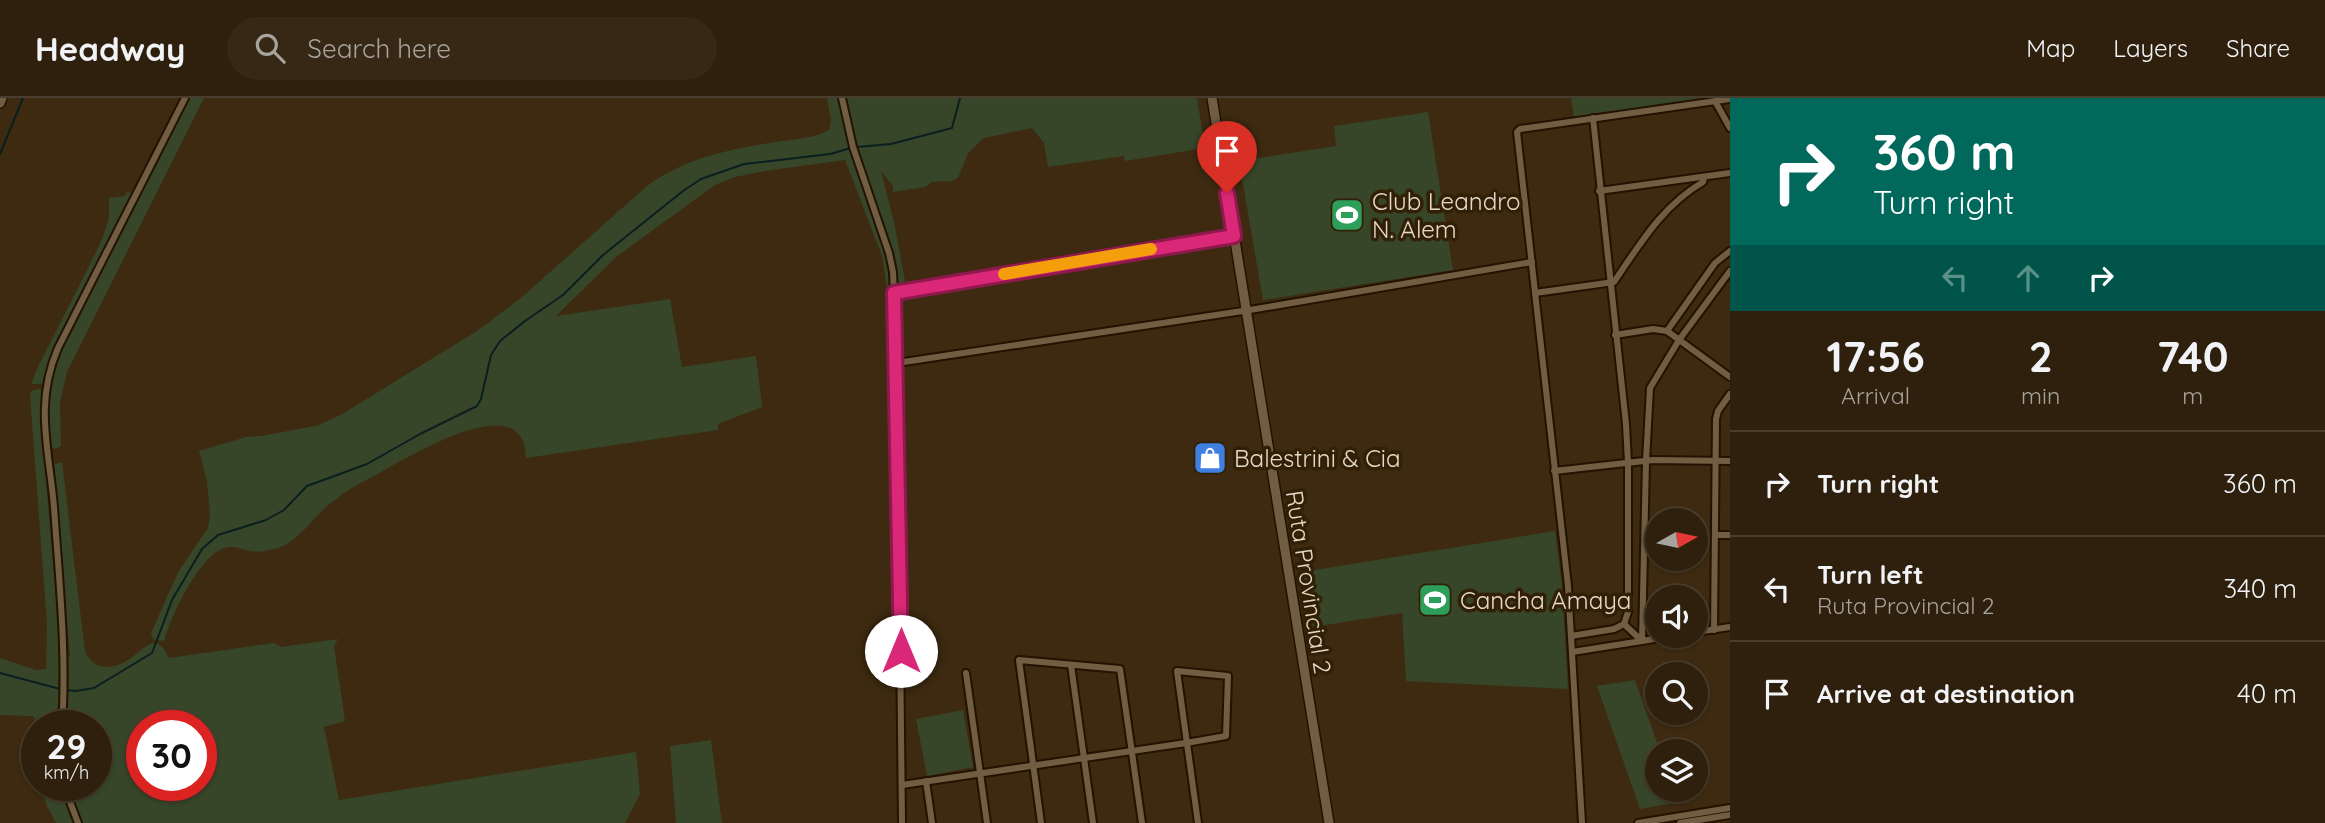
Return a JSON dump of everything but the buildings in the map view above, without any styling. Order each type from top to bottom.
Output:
[{"type":"main road","points":[[0,103],[2,98]]},
{"type":"main road","name":"Ruta Provincial 2","points":[[1212,98],[1329,823]]},
{"type":"street","points":[[63,710],[62,607],[44,417],[47,379],[58,348],[184,98]]},
{"type":"street","points":[[842,98],[853,147],[889,253],[894,293],[902,823]]},
{"type":"street","points":[[1582,823],[1568,586],[1518,130],[1730,99]]},
{"type":"street","points":[[1715,101],[1730,128]]},
{"type":"street","points":[[1571,636],[1614,629],[1624,624],[1628,612],[1626,424],[1592,118]]},
{"type":"street","points":[[1599,191],[1730,173]]},
{"type":"street","points":[[1535,293],[1614,282],[1657,219],[1675,201],[1703,182],[1704,177]]},
{"type":"street","points":[[894,293],[1234,236]]},
{"type":"street","points":[[1667,331],[1710,270],[1730,251]]},
{"type":"street","points":[[897,363],[1246,311],[1532,262]]},
{"type":"street","points":[[1642,641],[1650,388],[1679,340],[1730,271]]},
{"type":"street","points":[[1615,335],[1653,329],[1667,331],[1730,377]]},
{"type":"street","points":[[1714,630],[1717,414],[1730,394]]},
{"type":"street","points":[[1554,471],[1646,461],[1730,461]]},
{"type":"street","points":[[1715,534],[1730,535]]},
{"type":"street","points":[[1624,624],[1642,641]]},
{"type":"street","points":[[1708,631],[1730,627]]},
{"type":"street","points":[[1572,652],[1645,640]]},
{"type":"street","points":[[1041,823],[1018,660],[1120,669],[1142,823]]},
{"type":"street","points":[[1071,665],[1093,823]]},
{"type":"street","points":[[902,785],[1186,743],[1226,736],[1228,676],[1177,671],[1186,743],[1198,823]]},
{"type":"street","points":[[965,673],[987,823]]},
{"type":"street","points":[[926,782],[932,823]]},
{"type":"street","points":[[70,801],[78,823]]},
{"type":"street","points":[[1638,823],[1722,816],[1730,808]]},
{"type":"street","points":[[1680,823],[1730,815]]},
{"type":"green space","points":[[187,98],[204,98],[67,372],[60,403],[61,446],[55,449],[50,447],[48,395],[56,361]]},
{"type":"green space","points":[[827,98],[839,98],[886,253],[892,293],[888,294],[882,256],[845,160],[765,171],[735,177],[715,185],[616,257],[556,316],[670,299],[682,367],[756,356],[762,407],[718,424],[718,430],[526,458],[521,437],[508,427],[489,426],[466,431],[400,461],[348,491],[329,504],[299,535],[285,545],[263,551],[230,547],[218,551],[193,579],[178,605],[164,641],[154,640],[151,633],[178,572],[208,528],[210,515],[207,481],[199,451],[246,437],[319,425],[344,413],[480,329],[522,297],[661,176],[708,156],[810,137],[829,130],[831,119]]},
{"type":"green space","points":[[845,98],[1197,98],[1205,148],[1125,161],[1124,156],[1048,167],[1044,143],[1032,128],[984,138],[968,153],[958,178],[952,181],[932,182],[925,187],[893,192],[893,186],[881,171],[905,281],[899,284],[855,143]]},
{"type":"green space","points":[[1571,98],[1706,98],[1574,117]]},
{"type":"green space","name":"Club Leandro N. Alem","points":[[1428,112],[1453,270],[1263,300],[1239,161],[1336,146],[1334,126]]},
{"type":"green space","points":[[127,192],[133,196],[50,359],[42,384],[31,384],[101,242],[109,218],[109,198],[125,196]]},
{"type":"green space","points":[[42,390],[47,493],[60,645],[60,674],[57,685],[69,684],[70,656],[54,464],[62,462],[85,651],[94,663],[105,667],[118,665],[155,643],[160,645],[169,658],[274,643],[281,647],[338,639],[334,646],[345,721],[324,727],[339,800],[636,752],[640,794],[625,823],[82,823],[74,801],[112,801],[112,710],[56,708],[21,710],[21,716],[0,715],[0,658],[36,670],[46,669],[47,624],[31,391]]},
{"type":"green space","name":"Cancha Amaya","points":[[1555,531],[1562,587],[1568,689],[1406,681],[1402,613],[1313,627],[1303,572]]},
{"type":"green space","points":[[1635,680],[1645,708],[1645,725],[1651,725],[1656,739],[1645,739],[1645,802],[1679,802],[1640,809],[1597,686]]},
{"type":"green space","points":[[963,710],[973,767],[927,776],[916,719]]},
{"type":"green space","points":[[711,740],[722,823],[676,823],[670,746]]},
{"type":"green space","points":[[45,801],[66,801],[73,823],[56,823]]},
{"type":"waterway","points":[[0,154],[23,98]]},
{"type":"waterway","points":[[857,147],[891,144],[952,128],[960,98]]},
{"type":"waterway","points":[[65,690],[94,688],[152,653],[172,600],[202,549],[218,535],[266,520],[284,510],[307,486],[367,464],[477,406],[491,355],[500,341],[563,295],[603,255],[683,191],[701,179],[744,164],[830,154],[851,148]]},
{"type":"waterway","points":[[0,673],[60,689]]},
{"type":"slow traffic","points":[[1004,274],[1151,249]]},
{"type":"place","name":"Club Leandro N. Alem","points":[[1347,215]]},
{"type":"place","name":"Balestrini & Cia","points":[[1210,458]]},
{"type":"place","name":"Cancha Amaya","points":[[1435,600]]},
{"type":"route","points":[[901,651],[894,293],[1234,236],[1227,193]]}]
